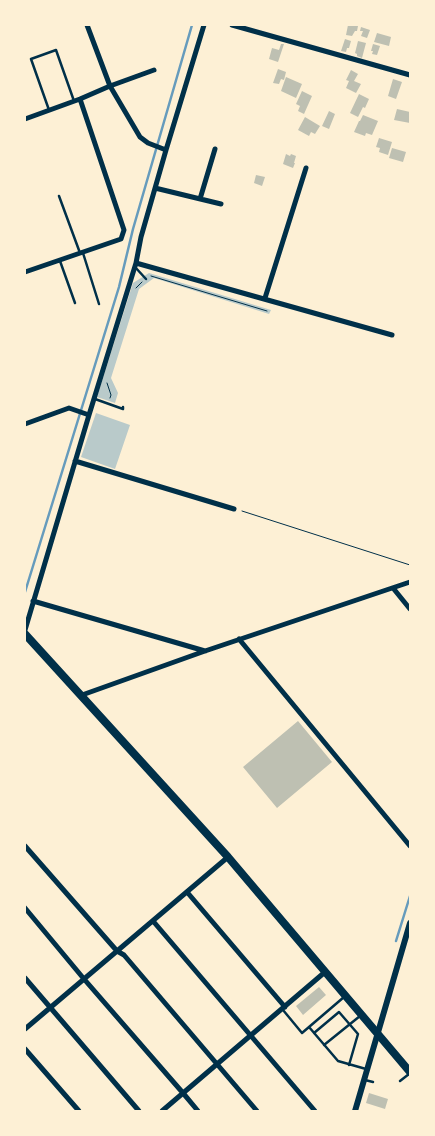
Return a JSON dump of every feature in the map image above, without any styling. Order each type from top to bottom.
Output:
[{"type":"main road","points":[[25,634],[228,857],[410,1073]]},
{"type":"street","points":[[87,25],[110,86],[140,137],[148,143],[166,150]]},
{"type":"street","points":[[25,630],[136,265],[141,237],[204,25]]},
{"type":"street","points":[[232,25],[410,75]]},
{"type":"street","points":[[25,119],[154,70]]},
{"type":"street","points":[[25,272],[121,239],[124,230],[77,100]]},
{"type":"street","points":[[200,199],[215,149]]},
{"type":"street","points":[[265,298],[306,168]]},
{"type":"street","points":[[155,188],[221,204]]},
{"type":"street","points":[[136,265],[265,298],[392,335]]},
{"type":"street","points":[[25,424],[69,408],[89,415]]},
{"type":"street","points":[[75,461],[234,509]]},
{"type":"street","points":[[82,695],[410,582]]},
{"type":"street","points":[[393,588],[410,609]]},
{"type":"street","points":[[34,601],[206,651]]},
{"type":"street","points":[[238,640],[410,846]]},
{"type":"street","points":[[25,846],[117,951],[124,955],[257,1111]]},
{"type":"street","points":[[25,1029],[228,857]]},
{"type":"street","points":[[187,892],[283,1008]]},
{"type":"street","points":[[25,908],[198,1111]]},
{"type":"street","points":[[153,920],[315,1111]]},
{"type":"street","points":[[355,1111],[410,923]]},
{"type":"street","points":[[162,1111],[325,972]]},
{"type":"street","points":[[25,978],[139,1111]]},
{"type":"street","points":[[25,1049],[78,1111]]},
{"type":"lane","points":[[49,110],[31,59],[56,50],[77,100]]},
{"type":"lane","points":[[60,196],[99,304]]},
{"type":"lane","points":[[59,260],[75,303]]},
{"type":"lane","points":[[136,265],[146,279]]},
{"type":"lane","points":[[94,398],[123,409],[123,407]]},
{"type":"lane","points":[[283,1008],[302,1033],[321,1014],[346,996]]},
{"type":"lane","points":[[314,1033],[339,1012],[358,1034],[350,1065]]},
{"type":"lane","points":[[324,1045],[361,1014]]},
{"type":"lane","points":[[309,1027],[338,1061],[367,1070]]},
{"type":"lane","points":[[400,1081],[410,1073]]},
{"type":"lane","points":[[364,1080],[373,1082]]},
{"type":"path","points":[[136,289],[148,277],[154,276],[267,311]]},
{"type":"path","points":[[106,381],[111,394],[108,403]]},
{"type":"path","points":[[234,509],[410,565]]},
{"type":"shaded area","points":[[149,273],[271,310],[269,314],[154,278],[139,289],[111,378],[118,393],[115,403],[97,397],[133,283]]},
{"type":"shaded area","points":[[96,413],[130,425],[115,469],[81,457]]},
{"type":"building","points":[[348,25],[358,26],[357,31],[352,36],[346,35]]},
{"type":"building","points":[[361,27],[370,30],[367,38],[361,36],[363,31],[360,31]]},
{"type":"building","points":[[377,33],[391,37],[389,46],[374,42]]},
{"type":"building","points":[[345,39],[351,41],[346,52],[341,51]]},
{"type":"building","points":[[358,41],[366,43],[362,58],[355,53]]},
{"type":"building","points":[[281,44],[284,44],[278,62],[269,59],[272,48],[279,50]]},
{"type":"building","points":[[373,44],[380,46],[377,55],[372,54]]},
{"type":"building","points":[[278,69],[286,72],[284,80],[281,79],[279,84],[273,83]]},
{"type":"building","points":[[351,70],[358,74],[354,81],[361,84],[356,93],[346,88],[349,81],[346,80]]},
{"type":"building","points":[[286,77],[302,84],[296,98],[281,91]]},
{"type":"building","points":[[393,79],[402,82],[396,99],[388,96]]},
{"type":"building","points":[[302,91],[312,96],[304,114],[298,111],[300,106],[296,104]]},
{"type":"building","points":[[359,94],[369,99],[358,117],[350,113]]},
{"type":"building","points":[[397,109],[410,112],[410,123],[394,120]]},
{"type":"building","points":[[329,111],[335,114],[329,129],[322,126]]},
{"type":"building","points":[[363,115],[378,121],[372,135],[366,133],[365,136],[354,132]]},
{"type":"building","points":[[305,117],[320,126],[315,134],[311,132],[309,136],[298,130]]},
{"type":"building","points":[[379,138],[392,142],[388,155],[379,152],[380,148],[376,147]]},
{"type":"building","points":[[392,148],[406,152],[403,162],[389,158]]},
{"type":"building","points":[[286,154],[296,156],[293,168],[283,164]]},
{"type":"building","points":[[256,175],[265,177],[262,186],[254,183]]},
{"type":"building","points":[[298,721],[332,762],[277,808],[243,767]]},
{"type":"building","points":[[319,987],[326,995],[303,1015],[296,1006]]},
{"type":"building","points":[[369,1093],[388,1099],[385,1109],[366,1103]]},
{"type":"waterway","points":[[25,592],[119,287],[133,229],[192,25]]},
{"type":"waterway","points":[[396,941],[410,896]]}]
